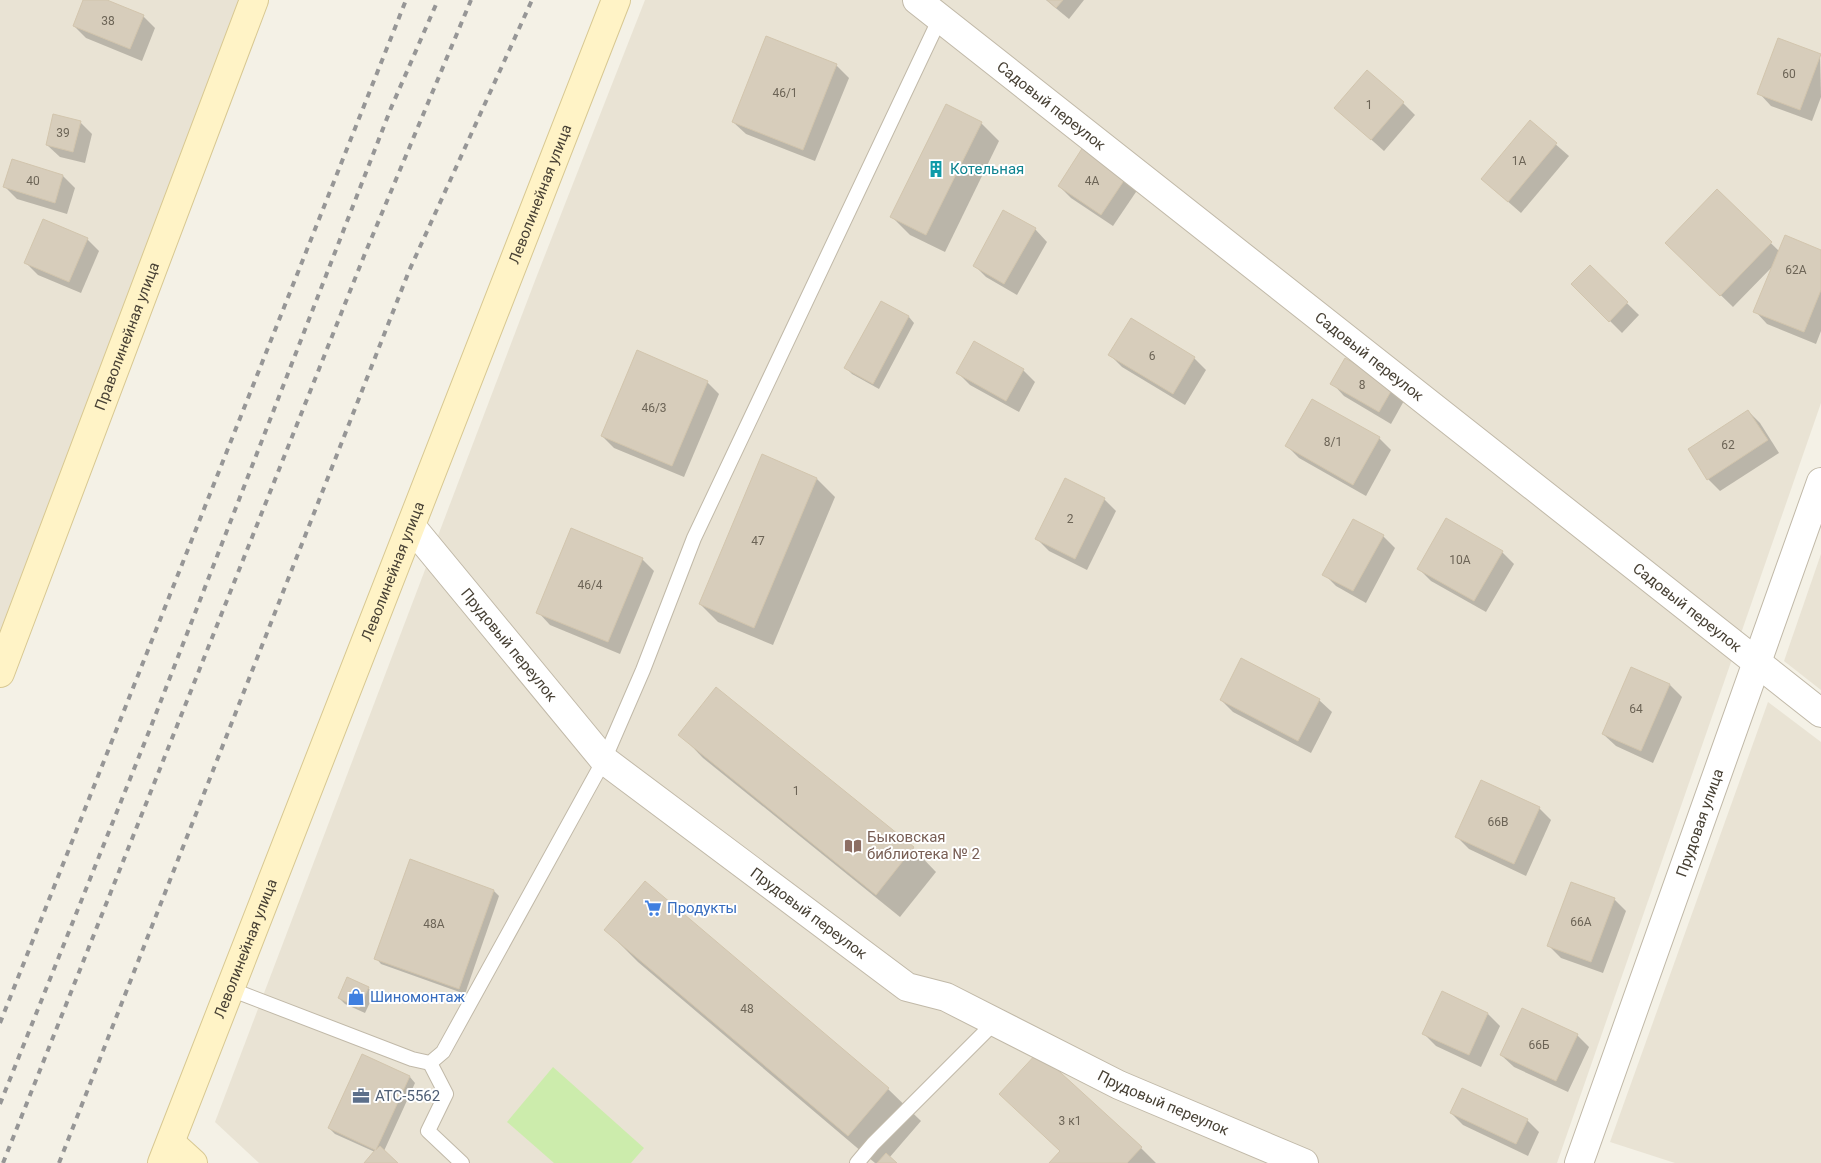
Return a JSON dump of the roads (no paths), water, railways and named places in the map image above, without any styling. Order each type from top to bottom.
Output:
[{"type":"main road","name":"Праволинейная улица","points":[[0,672],[254,0]]},
{"type":"main road","name":"Леволинейная улица","points":[[166,1153],[616,0]]},
{"type":"main road","points":[[166,1153],[194,1163]]},
{"type":"street","name":"Садовый переулок","points":[[917,0],[1821,713]]},
{"type":"street","name":"Прудовая улица","points":[[1583,1162],[1821,482]]},
{"type":"street","name":"Прудовый переулок","points":[[411,526],[604,760],[907,987],[946,997],[1119,1084],[1304,1163]]},
{"type":"lane","points":[[430,1063],[443,1052],[604,760],[643,670],[694,538],[940,18]]},
{"type":"lane","points":[[230,989],[412,1059],[430,1063]]},
{"type":"lane","points":[[857,1163],[873,1144],[995,1022]]},
{"type":"lane","points":[[430,1063],[446,1094],[428,1131],[462,1163]]},
{"type":"railway","points":[[0,1023],[406,0]]},
{"type":"railway","points":[[0,1104],[150,729],[391,108],[438,0]]},
{"type":"railway","points":[[3,1163],[364,256],[471,0]]},
{"type":"railway","points":[[59,1163],[409,271],[532,0]]},
{"type":"place","name":"Котельная","points":[[936,169]]},
{"type":"place","name":"Быковская библиотека № 2","points":[[853,846]]},
{"type":"place","name":"Продукты","points":[[653,908]]},
{"type":"place","name":"Шиномонтаж","points":[[356,997]]},
{"type":"place","name":"АТС-5562","points":[[361,1096]]}]
